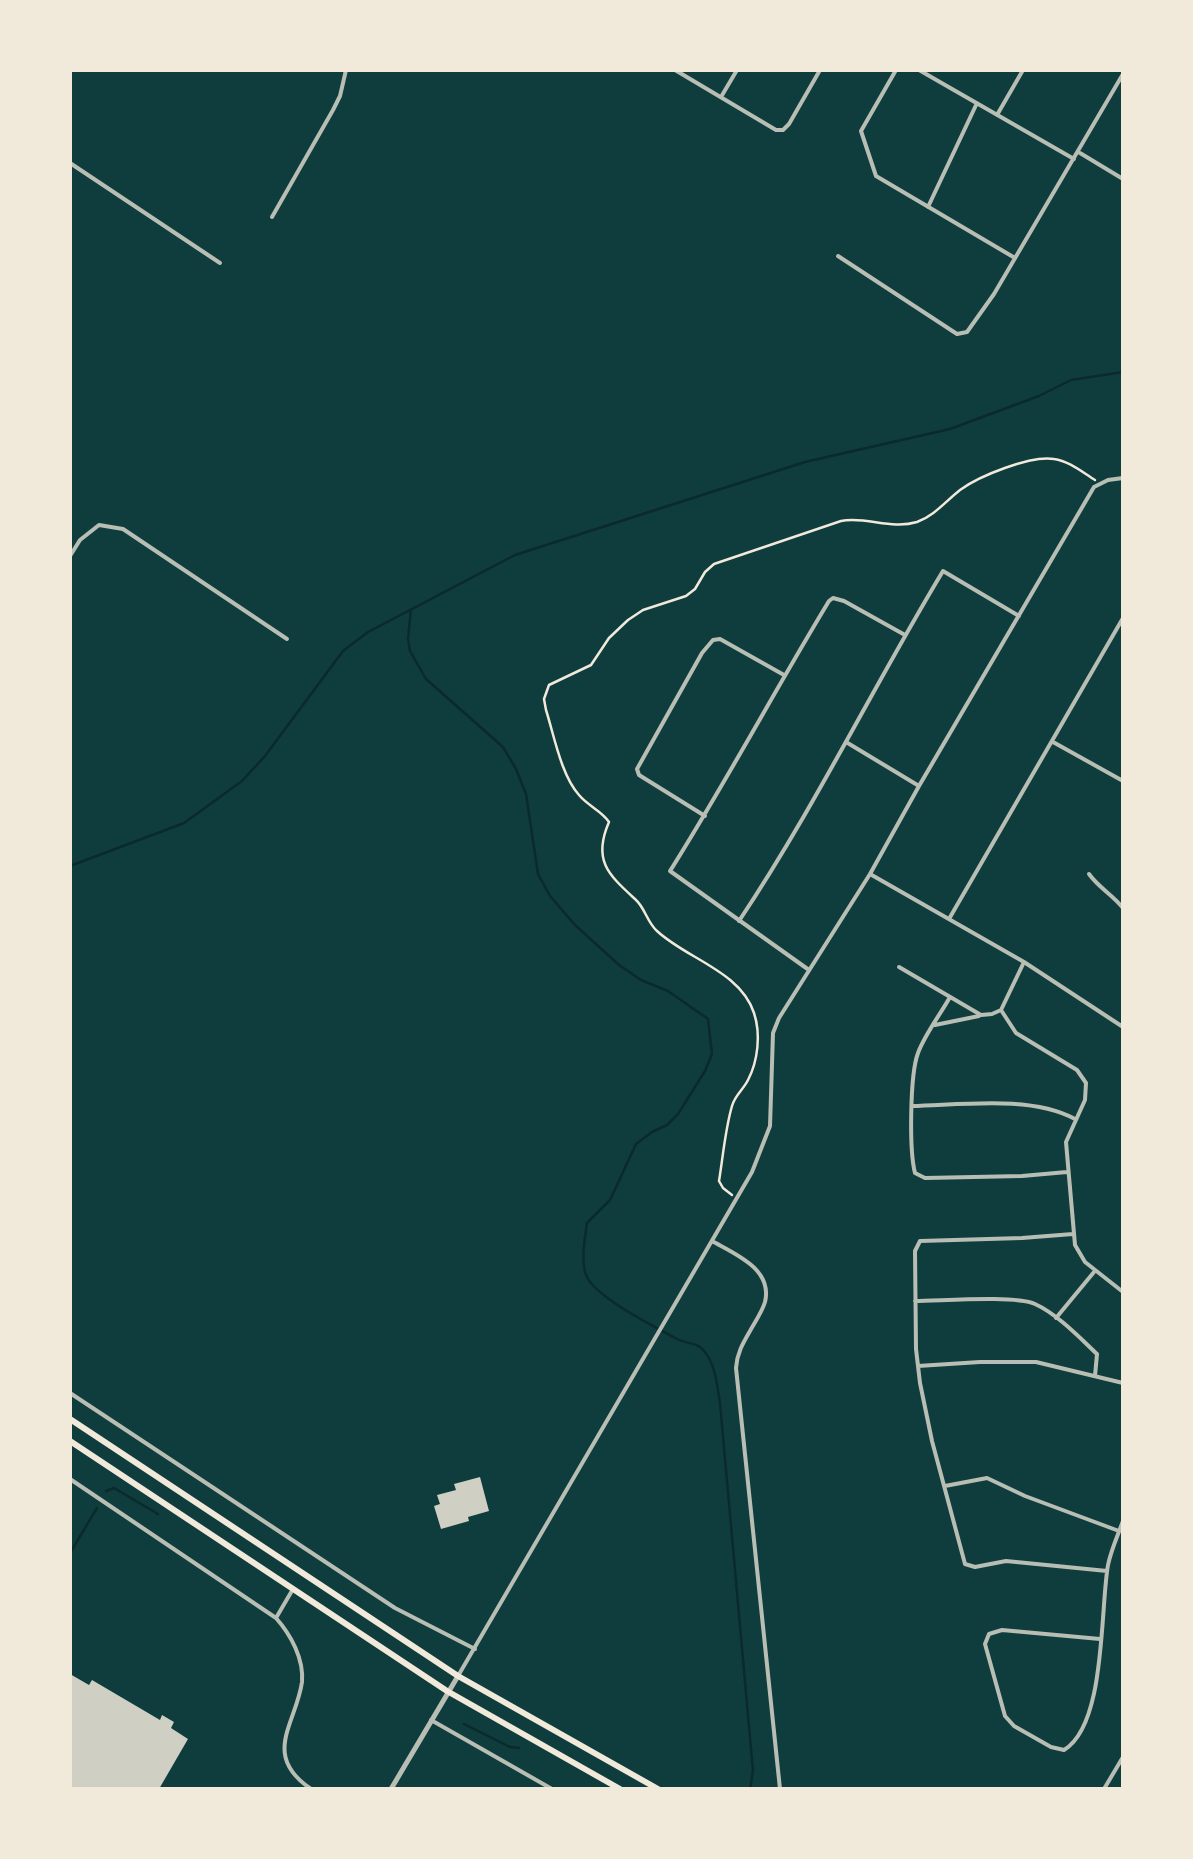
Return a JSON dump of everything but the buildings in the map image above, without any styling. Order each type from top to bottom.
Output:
[{"type":"highway","points":[[70,1419],[458,1676],[658,1789]]},
{"type":"highway","points":[[70,1441],[447,1692],[620,1789]]},
{"type":"street","points":[[272,217],[334,110],[346,70]]},
{"type":"street","points":[[674,70],[783,132],[820,70]]},
{"type":"street","points":[[721,98],[737,70]]},
{"type":"street","points":[[896,70],[862,131],[876,176],[1015,258]]},
{"type":"street","points":[[919,70],[1074,160]]},
{"type":"street","points":[[997,115],[1023,70]]},
{"type":"street","points":[[838,256],[957,334],[970,329],[1123,74]]},
{"type":"street","points":[[928,208],[976,103]]},
{"type":"street","points":[[1078,152],[1123,179]]},
{"type":"street","points":[[70,162],[220,263]]},
{"type":"street","points":[[392,1789],[752,1172],[770,1126],[774,1033],[786,1004],[870,874],[1094,487],[1123,478]]},
{"type":"street","points":[[70,556],[80,540],[99,524],[122,529],[287,639]]},
{"type":"street","points":[[739,921],[782,856],[944,572],[1019,616]]},
{"type":"street","points":[[809,970],[670,871],[833,598],[905,635]]},
{"type":"street","points":[[949,920],[1123,618]]},
{"type":"street","points":[[705,816],[638,775],[637,768],[672,704],[702,653],[720,638],[784,675]]},
{"type":"street","points":[[1051,740],[1123,781]]},
{"type":"street","points":[[845,742],[919,786]]},
{"type":"street","points":[[870,874],[1024,962],[1123,1027]]},
{"type":"street","points":[[1089,874],[1123,908]]},
{"type":"street","points":[[1001,1010],[1024,962]]},
{"type":"street","points":[[900,967],[981,1015]]},
{"type":"street","points":[[950,997],[914,1065],[913,1167],[920,1176],[1068,1172]]},
{"type":"street","points":[[935,1024],[1001,1010]]},
{"type":"street","points":[[1001,1010],[1016,1033],[1077,1070],[1086,1083],[1085,1100],[1066,1142],[1076,1251],[1123,1292]]},
{"type":"street","points":[[1086,1083],[1094,1082]]},
{"type":"street","points":[[912,1106],[1011,1104],[1056,1111],[1076,1120]]},
{"type":"street","points":[[1073,1234],[920,1241],[914,1251],[918,1366],[932,1441],[962,1558],[969,1566],[1006,1561],[1108,1571]]},
{"type":"street","points":[[712,1241],[756,1269],[766,1292],[763,1308],[738,1352],[736,1368],[780,1789]]},
{"type":"street","points":[[1056,1318],[1096,1270]]},
{"type":"street","points":[[915,1301],[1034,1304],[1097,1354],[1094,1376]]},
{"type":"street","points":[[918,1366],[1036,1362],[1123,1383]]},
{"type":"street","points":[[70,1393],[394,1608],[475,1649]]},
{"type":"street","points":[[945,1486],[987,1478],[1120,1531]]},
{"type":"street","points":[[70,1479],[276,1618],[288,1632],[300,1660],[302,1682],[285,1734],[285,1755],[293,1772],[311,1789]]},
{"type":"street","points":[[1100,1639],[1002,1630],[990,1634],[986,1644],[1002,1709],[1009,1721],[1050,1747],[1064,1750],[1070,1746],[1094,1702],[1108,1571],[1123,1522]]},
{"type":"street","points":[[276,1618],[293,1589]]},
{"type":"street","points":[[431,1720],[552,1789]]},
{"type":"street","points":[[1104,1789],[1123,1757]]},
{"type":"waterway","points":[[70,866],[184,823],[242,781],[343,651],[368,632],[515,555],[805,462],[950,429],[1071,380],[1123,372]]},
{"type":"waterway","points":[[411,609],[410,651],[426,679],[503,747],[516,769],[526,794],[538,874],[550,896],[619,965],[668,991],[708,1019],[712,1054],[705,1071],[678,1114],[636,1144],[610,1200],[587,1223],[584,1265],[587,1277],[602,1294],[677,1339],[698,1346],[714,1369],[753,1771],[750,1789]]},
{"type":"waterway","points":[[106,1491],[114,1488],[158,1514]]},
{"type":"waterway","points":[[70,1553],[97,1508]]},
{"type":"waterway","points":[[464,1724],[519,1748]]}]
